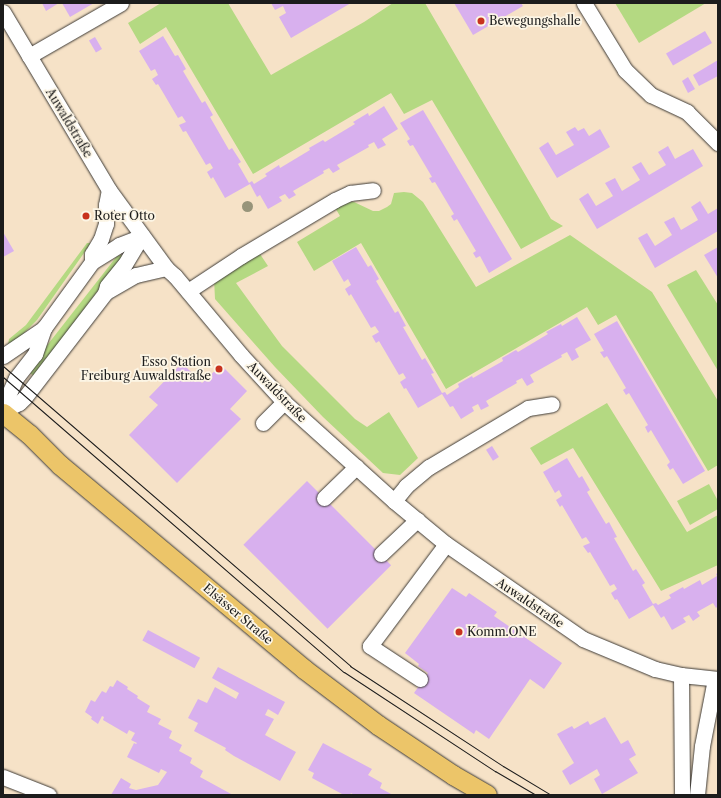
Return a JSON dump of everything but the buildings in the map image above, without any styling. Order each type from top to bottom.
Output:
[{"type":"main road","name":"Elsässer Straße","points":[[3,412],[60,465],[310,673],[378,725],[453,775],[487,795]]},
{"type":"street","points":[[29,56],[121,3]]},
{"type":"street","points":[[584,3],[625,70],[651,95],[687,112],[718,143]]},
{"type":"street","name":"Auwaldstraße","points":[[3,12],[109,190],[142,236],[166,268],[188,291],[241,355],[284,402],[394,501],[446,544],[583,639],[655,669],[681,675],[716,679],[702,746],[697,795]]},
{"type":"street","points":[[92,262],[92,254],[101,239],[106,224],[106,205],[109,190]]},
{"type":"street","points":[[188,291],[241,256],[335,200],[350,193],[373,190]]},
{"type":"street","points":[[3,407],[16,378],[35,354],[44,328],[92,262],[119,245],[142,236]]},
{"type":"street","points":[[3,412],[19,402],[46,370],[105,293],[107,286],[125,264],[142,236]]},
{"type":"street","points":[[105,293],[136,275],[166,268]]},
{"type":"street","points":[[3,356],[44,328]]},
{"type":"street","points":[[263,423],[284,402]]},
{"type":"street","points":[[394,501],[406,486],[429,467],[528,408],[552,404]]},
{"type":"street","points":[[321,496],[353,464]]},
{"type":"street","points":[[381,554],[417,520]]},
{"type":"street","points":[[420,679],[370,646],[446,544]]},
{"type":"street","points":[[681,675],[682,795]]},
{"type":"street","points":[[3,777],[49,795]]},
{"type":"green space","points":[[161,3],[228,3],[271,75],[364,22],[393,3],[425,3],[551,219],[563,226],[521,249],[432,100],[404,114],[391,93],[253,174],[166,27],[140,44],[128,23]]},
{"type":"green space","points":[[615,3],[706,3],[639,43]]},
{"type":"green space","points":[[394,193],[412,193],[423,202],[476,287],[570,235],[652,292],[718,401],[718,465],[708,471],[616,315],[598,325],[587,307],[446,389],[361,243],[314,271],[297,242],[340,216],[334,206],[344,201],[354,202],[373,211],[379,211],[391,204]]},
{"type":"green space","points":[[87,243],[91,243],[37,320],[22,335],[8,345],[9,339],[26,325]]},
{"type":"green space","points":[[258,251],[268,266],[236,283],[282,346],[355,419],[367,427],[389,412],[418,458],[400,475],[383,473],[323,417],[275,367],[215,299],[214,279]]},
{"type":"green space","points":[[121,255],[123,257],[34,376],[27,371],[117,256]]},
{"type":"green space","points":[[696,270],[718,305],[718,371],[667,285]]},
{"type":"green space","points":[[607,403],[687,532],[718,515],[718,565],[661,591],[573,448],[541,465],[530,448]]},
{"type":"green space","points":[[709,484],[718,501],[718,509],[690,525],[677,501]]},
{"type":"tram line","points":[[3,366],[350,666],[503,766],[551,795]]},
{"type":"tram line","points":[[3,377],[344,672],[495,771],[536,795]]},
{"type":"place","name":"Bewegungshalle","points":[[481,21]]},
{"type":"place","name":"Roter Otto","points":[[86,216]]},
{"type":"place","name":"Esso Station Freiburg Auwaldstraße","points":[[219,369]]},
{"type":"place","name":"Komm.ONE","points":[[459,632]]}]
